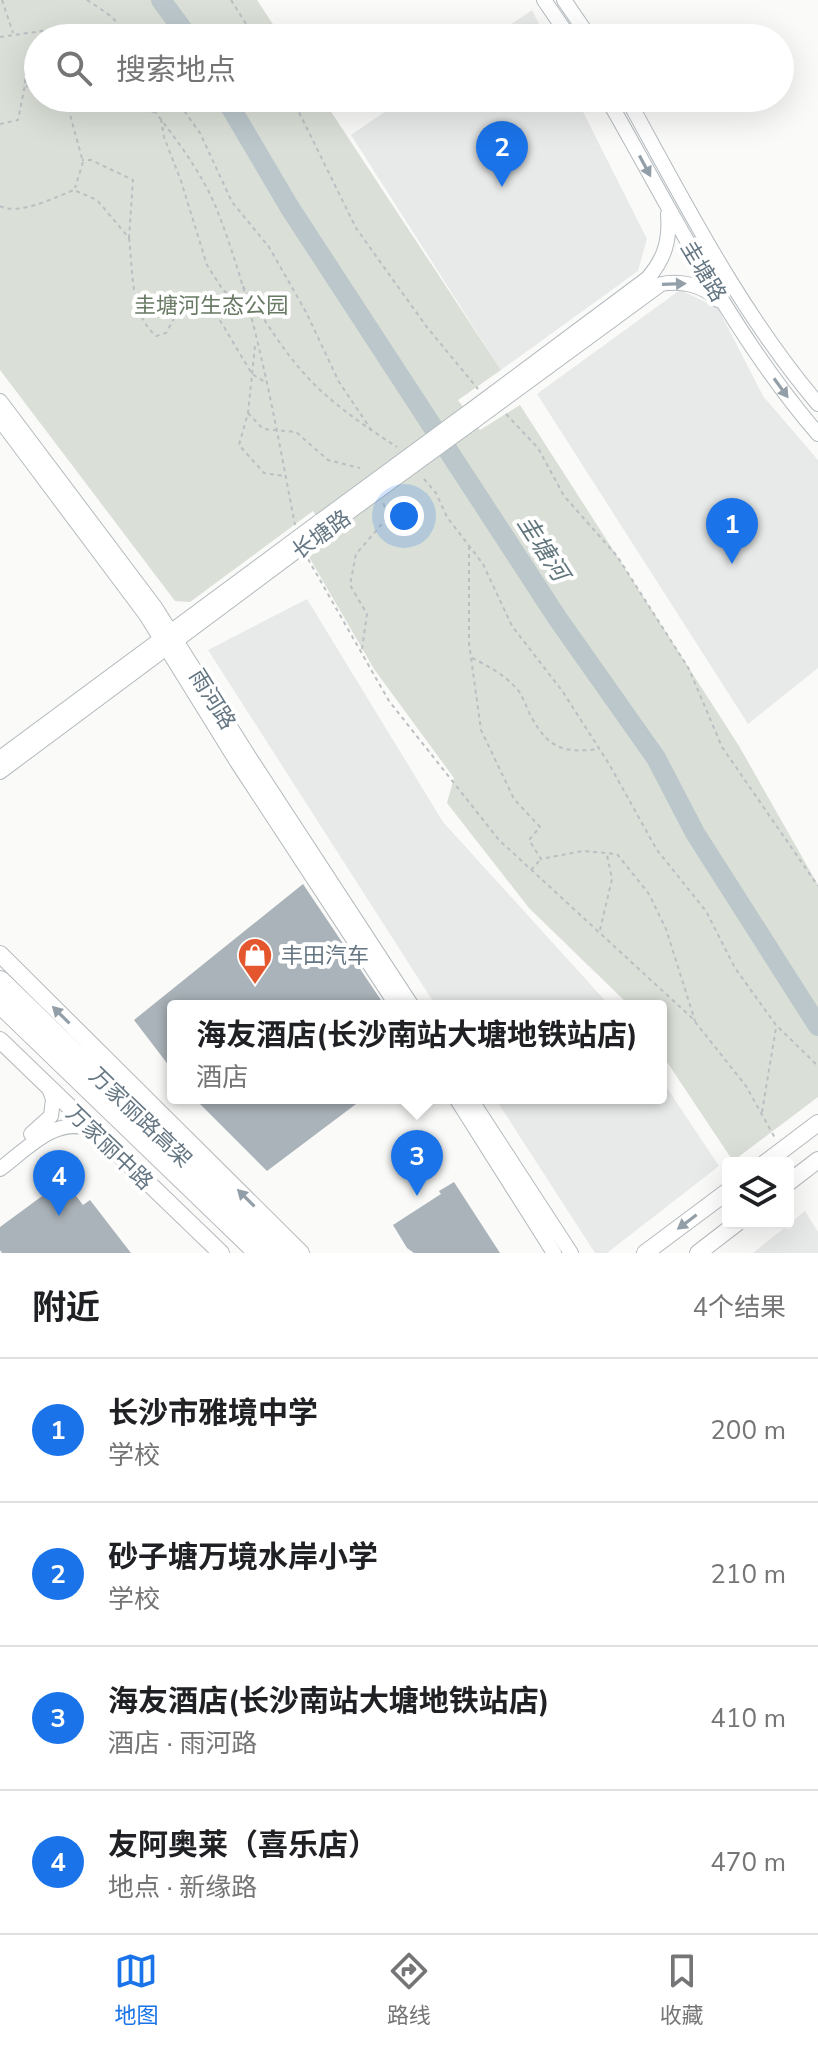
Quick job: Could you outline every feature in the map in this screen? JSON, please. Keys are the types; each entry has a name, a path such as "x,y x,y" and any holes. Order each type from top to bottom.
{"highway":[{"name":"万家丽路高架","path":"0,981 281,1253"},
{"name":"万家丽路高架","path":"0,1003 259,1253"}],"main road":[{"path":"544,0 560,24"},
{"path":"564,0 580,24"},
{"name":"圭塘路","path":"615,112 726,308 767,370 818,434"},
{"name":"圭塘路","path":"635,112 739,297 818,404"},
{"name":"长塘路","path":"0,758 169,639 470,418 648,278 658,266 666,248 668,209"},
{"name":"长塘路","path":"494,400 661,284 675,281 695,286 714,295 726,308"},
{"name":"雨河路","path":"0,401 169,639 408,1000"},
{"name":"雨河路","path":"0,420 50,489 169,639 237,762 393,1000"},
{"name":"长塘路","path":"0,772 169,639"},
{"path":"0,954 301,1253"},
{"name":"万家丽中路","path":"0,1040 221,1253"},
{"path":"0,1157 51,1116 53,1099 49,1088"},
{"path":"460,1104 554,1253"},
{"path":"474,1104 571,1253"},
{"path":"773,1157 818,1123"},
{"path":"0,1169 61,1127 79,1124 91,1129"},
{"path":"794,1178 818,1160"},
{"path":"645,1253 722,1195"},
{"path":"698,1253 729,1229"}],"path":[{"path":"2,0 14,34"},
{"path":"87,0 118,24"},
{"path":"231,0 246,24"},
{"path":"0,37 24,33"},
{"path":"0,124 18,120 24,90"},
{"path":"69,112 82,160 74,190"},
{"path":"185,112 200,133 232,202 269,247 306,312 339,382 372,431"},
{"path":"299,112 356,228 426,326 476,387 494,400 538,448 564,496 617,556 689,669 722,747 818,886"},
{"path":"156,113 174,135 217,208 255,341 300,543 389,701 499,840 695,1022 746,1086 782,1150"},
{"path":"161,118 164,137 207,265 223,290 247,310"},
{"path":"82,160 91,160 133,180 129,238 144,326 156,336 166,333 190,296 209,302 252,374 265,382"},
{"path":"0,206 6,209 32,205 74,190 97,200 129,238"},
{"path":"240,281 272,333 316,386 401,450"},
{"path":"255,341 248,413 239,445 264,473 285,476"},
{"path":"248,413 263,429 296,432 328,460 360,468"},
{"path":"424,479 483,564 512,626 563,692 600,749 657,850 706,911 735,968 776,1025 818,1066"},
{"path":"361,652 367,614 350,585 356,554 388,517 382,497"},
{"path":"469,545 471,658 481,730 514,799 540,827 529,840 541,859"},
{"path":"471,658 491,667 519,691 534,722 549,743 571,752 600,749"},
{"path":"531,870 541,859 583,851 617,854 649,894 666,929 695,1022"},
{"path":"599,932 612,879 606,853"},
{"path":"762,1114 776,1025"}],"shaded area":[{"path":"532,10 539,24 512,24"},
{"path":"385,112 583,112 647,239 638,271 501,370 351,135"},
{"path":"680,290 718,308 763,396 818,460 818,668 748,724 537,394"},
{"path":"307,599 443,822 605,1000 432,1000 208,650"},
{"path":"667,1088 719,1166 607,1253 595,1253 499,1104 667,1104"},
{"path":"805,1211 818,1232 818,1253 753,1253 783,1229 794,1229 794,1220"}],"green space":[{"name":"圭塘河生态公园","path":"0,0 257,0 273,24 24,24 24,112 331,112 501,370 458,400 480,430 520,405 739,746 818,885 818,1097 738,1157 730,1157 667,1062 667,1000 624,1000 529,908 447,803 454,778 374,669 309,557 333,538 313,511 190,602 175,601 0,370"}],"building":[{"name":"丰田汽车","path":"303,884 381,1000 167,1000 167,1063 134,1020"},
{"path":"200,1104 356,1104 267,1171"},
{"path":"64,1180 83,1205 90,1200 131,1253 2,1253 0,1227"},
{"path":"454,1182 500,1253 414,1253 407,1248 393,1225"}],"waterway":[{"name":"圭塘河","path":"161,0 179,24"},
{"name":"圭塘河","path":"233,112 290,208 558,619 656,758 695,833 818,1026"}],"place":[{"name":"砂子塘万境水岸小学","path":"502,187"},
{"name":"长沙市雅境中学","path":"732,564"},
{"name":"丰田汽车","path":"255,986"},
{"name":"海友酒店(长沙南站大塘地铁站店)","path":"417,1196"},
{"name":"友阿奥莱（喜乐店）","path":"59,1216"}]}
